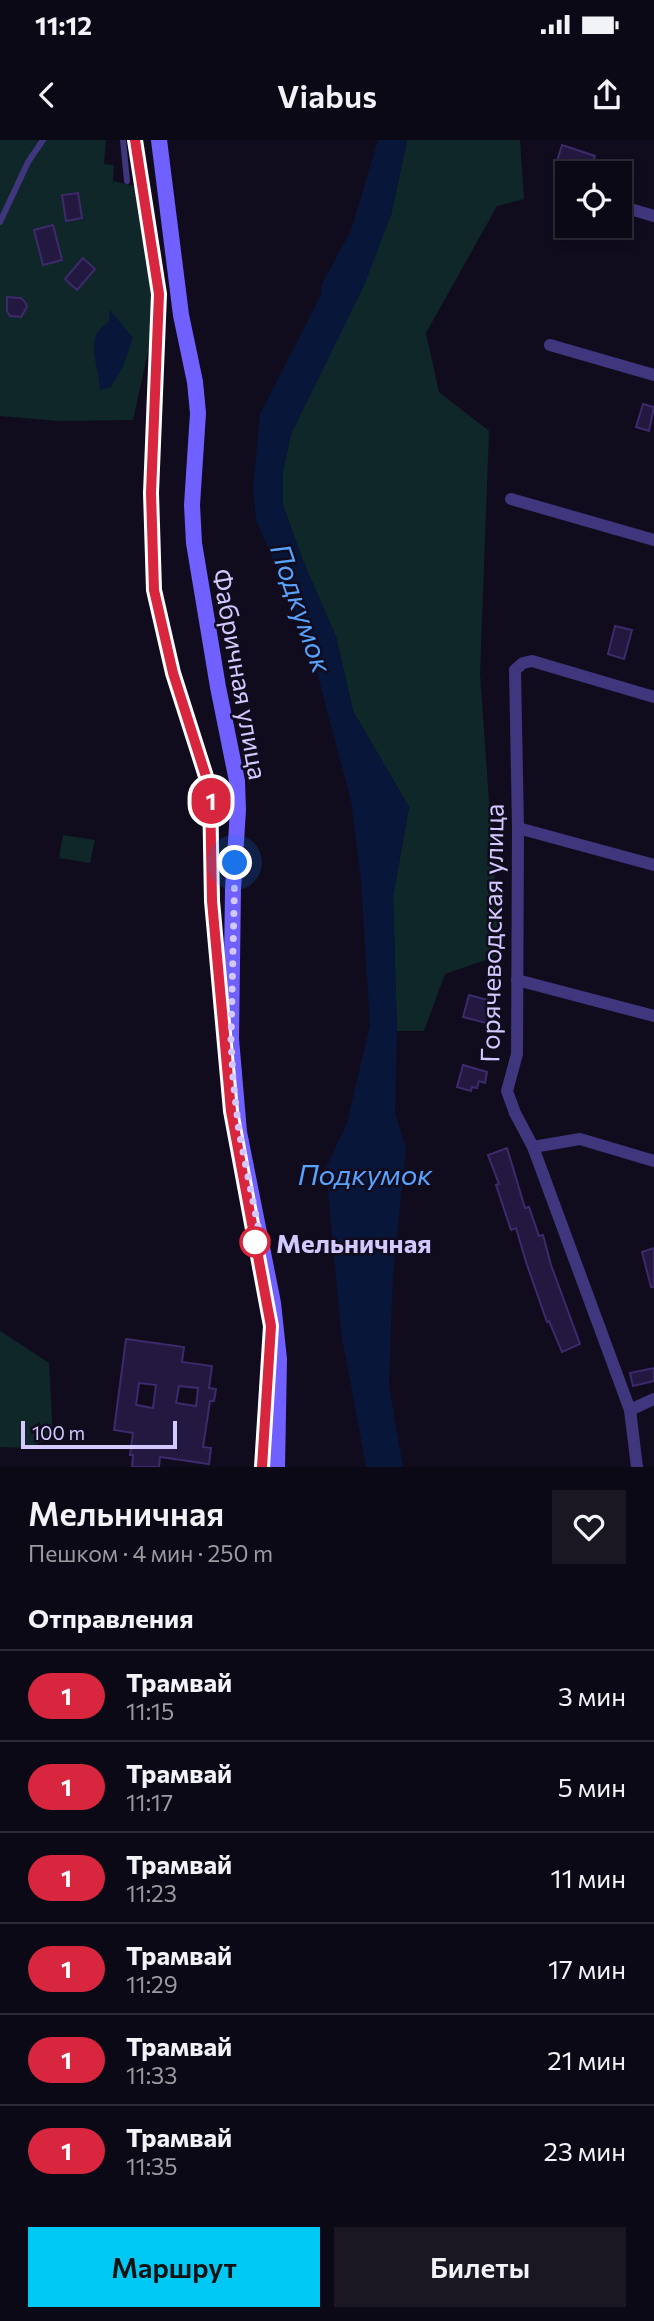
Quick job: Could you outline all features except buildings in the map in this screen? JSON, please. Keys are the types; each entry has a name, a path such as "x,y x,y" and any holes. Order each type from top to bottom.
{"main road":[{"name":"Фабричная улица","path":"159,140 181,315 195,383 198,414 191,505 194,542 237,782 232,1053 239,1132 273,1303 279,1359 277,1467"}],"street":[{"path":"632,210 654,216"},
{"path":"550,345 654,375"},
{"path":"511,499 654,540"},
{"name":"Горячеводская улица","path":"637,1467 630,1410 533,1147 514,1114 507,1091 517,1054 515,670 523,663 532,661 654,697"},
{"path":"517,828 654,865"},
{"path":"517,980 654,1016"},
{"path":"533,1147 580,1139 654,1161"},
{"path":"630,1410 654,1399"}],"lane":[{"path":"0,222 28,162 43,140"},
{"path":"123,140 127,181"}],"green space":[{"path":"0,140 106,140 104,164 114,165 113,181 139,187 154,324 133,420 59,421 0,416"},
{"path":"407,140 520,140 524,199 497,206 426,333 439,392 489,431 480,674 500,955 445,974 424,1031 397,1031 393,896 409,807 353,711 336,637 303,561 283,505 283,470 291,434 391,215"},
{"path":"63,835 95,840 90,863 59,858"},
{"path":"0,1331 49,1363 53,1437 27,1448 0,1447"}],"water":[{"name":"Подкумок","path":"378,140 407,140 391,215 364,286 291,434 283,470 283,505 303,561 336,637 353,711 409,807 393,897 397,1031 395,1113 406,1148 393,1274 389,1386 403,1467 366,1467 341,1331 326,1168 347,1123 370,1025 361,880 351,801 310,646 256,520 253,488 260,414 351,230"},
{"path":"110,310 133,338 122,369 111,387 100,390 94,343 101,328 109,322"}],"tram line":[{"path":"135,140 159,294 151,493 154,590 173,673 210,789 211,880 231,1111 271,1326 262,1467"},
{"name":"1","path":"135,140 159,294 151,493 154,590 173,673 210,789 212,901 231,1111 271,1326 262,1467"}],"place":[{"name":"Мельничная","path":"255,1242"}],"route":[{"path":"235,863 231,1039 233,1079 239,1132 261,1241 255,1242"}]}
